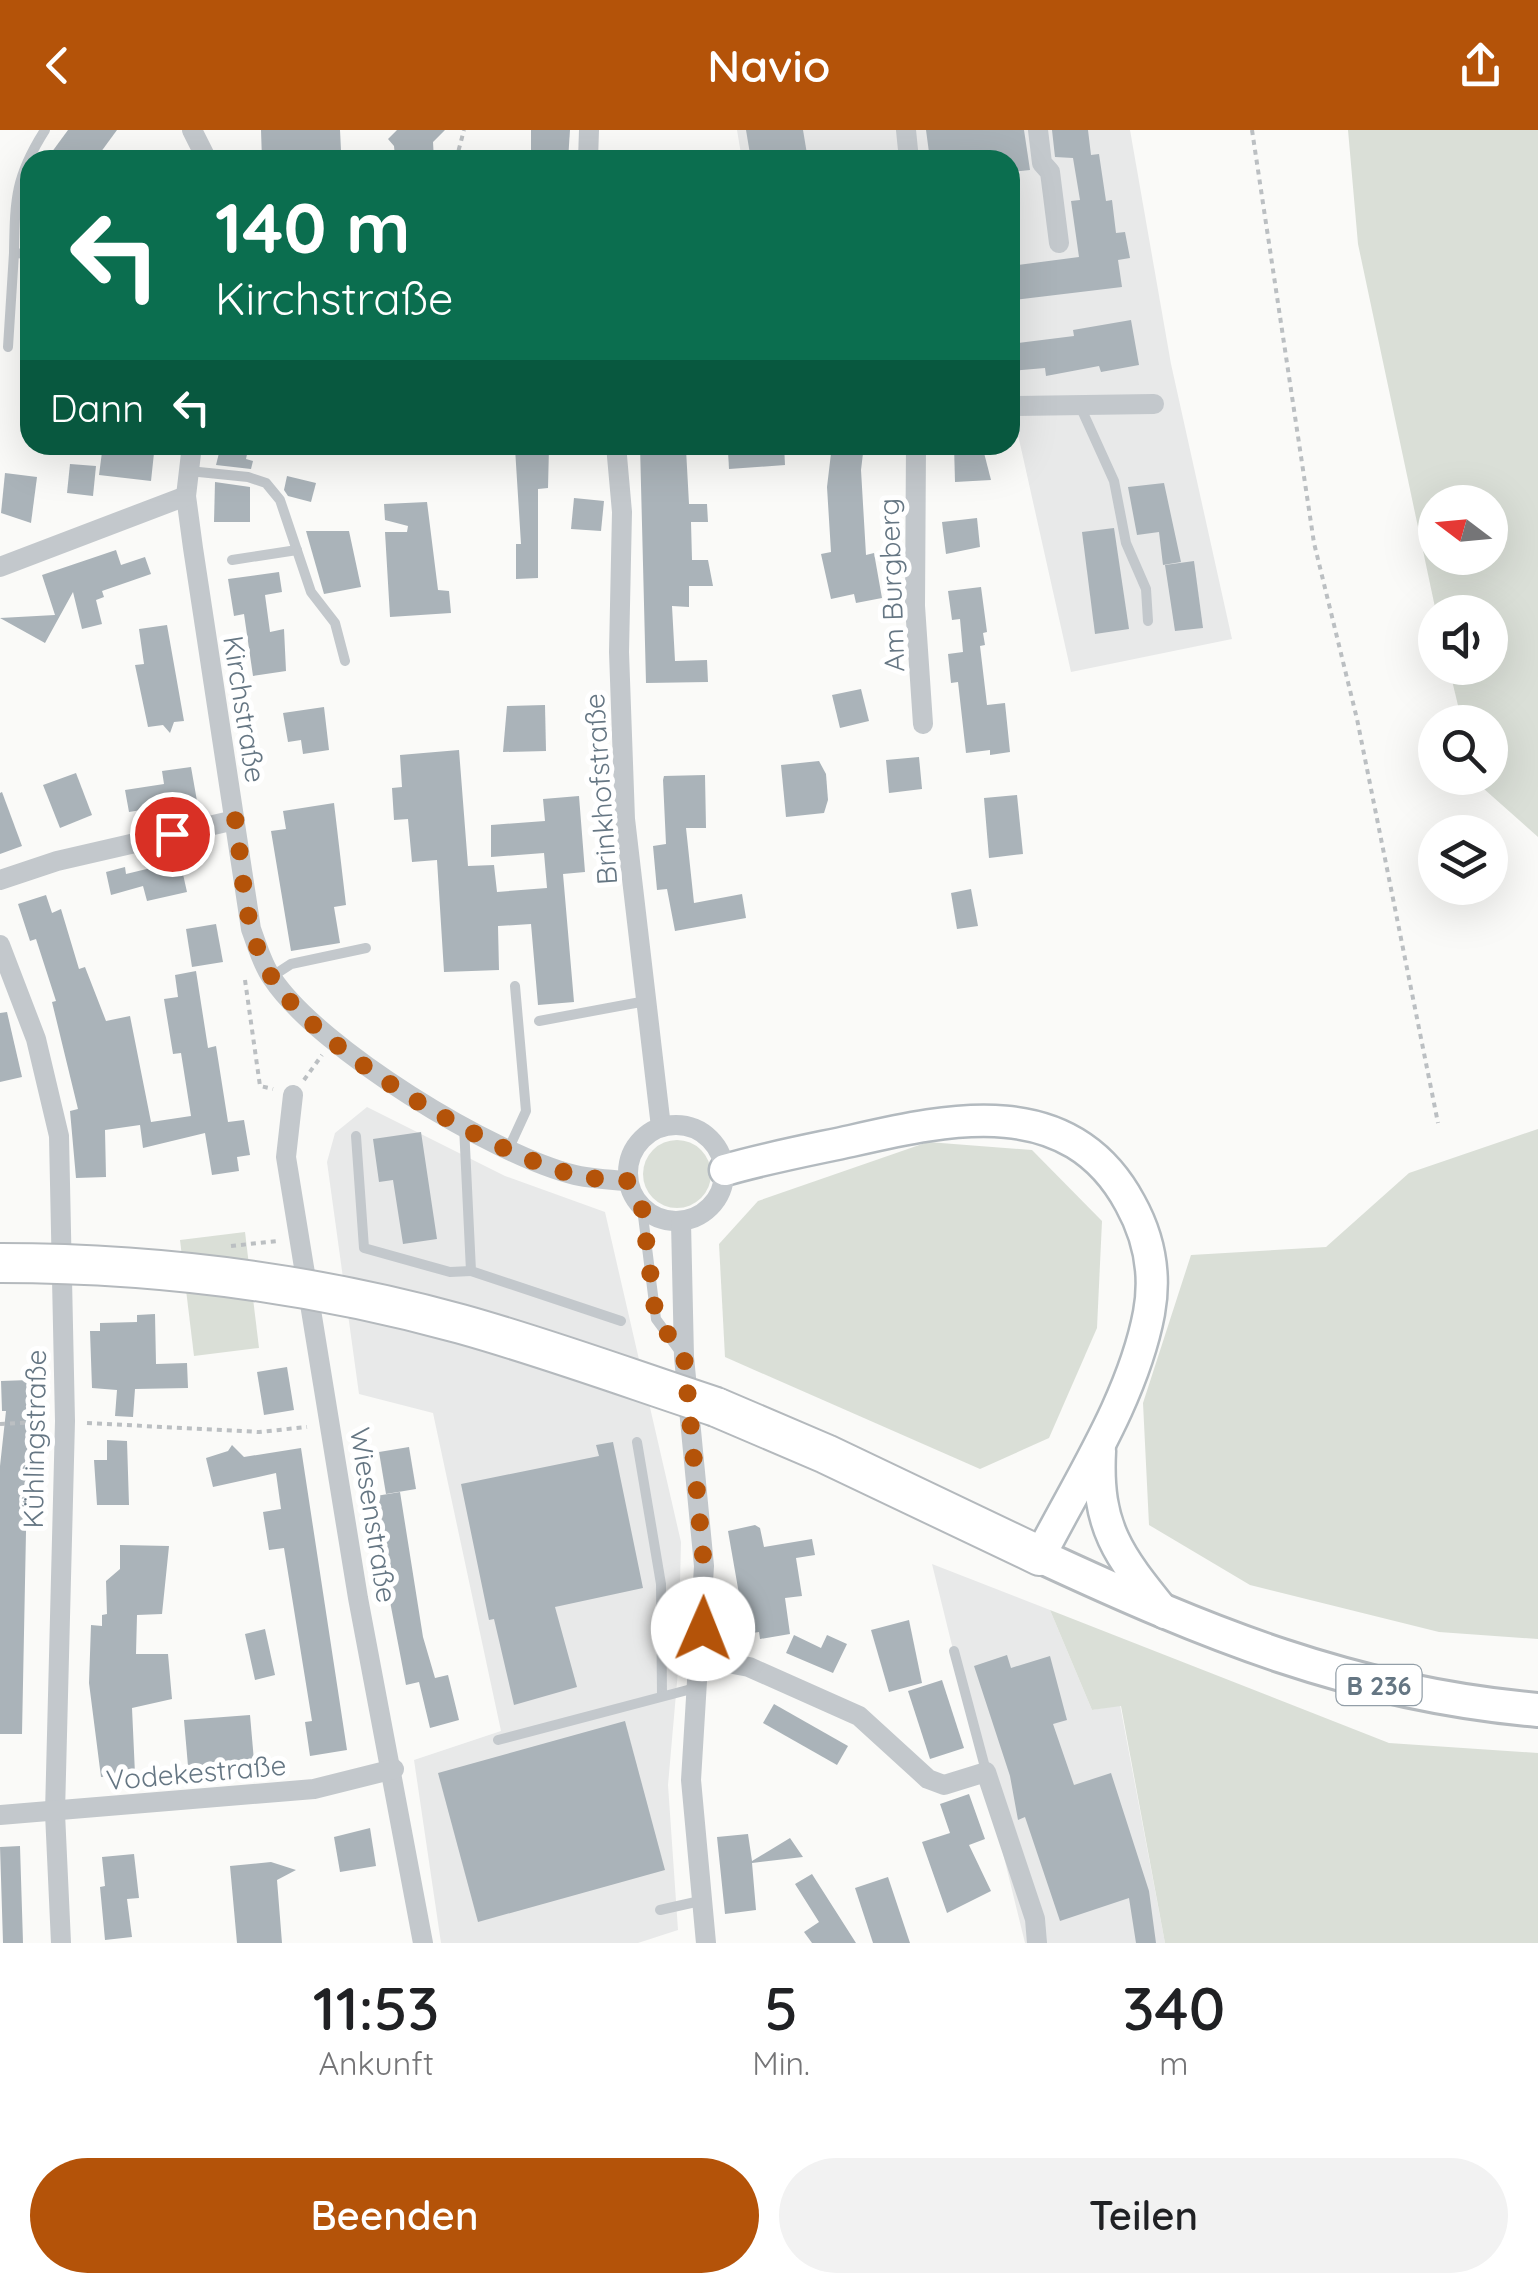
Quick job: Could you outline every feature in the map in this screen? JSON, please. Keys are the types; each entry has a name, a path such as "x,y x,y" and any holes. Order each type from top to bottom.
{"highway":[{"name":"B 236","path":"0,1262 147,1269 244,1280 460,1324 716,1408 1040,1556"}],"main road":[{"name":"B 236","path":"1040,1556 1263,1653 1424,1694 1538,1710"}],"street":[{"path":"1038,130 1042,163 1050,172 1059,242"},
{"path":"1020,406 1154,404"},
{"name":"Kirchstraße","path":"190,455 186,496 251,929 271,977 332,1040 400,1089 510,1148 574,1174 628,1181"},
{"name":"Brinkhofstraße","path":"617,455 622,512 619,724 625,819 661,1127"},
{"name":"Am Burgberg","path":"916,455 914,606 924,724"},
{"path":"0,567 186,496"},
{"path":"0,880 57,861 236,820"},
{"name":"Kühlingstraße","path":"0,945 36,1039 59,1136 65,1421 55,1813 60,1943"},
{"name":"Wiesenstraße","path":"293,1095 286,1157 358,1598 394,1769 423,1943"},
{"path":"725,1170 960,1119 1025,1124 1084,1150 1112,1176 1138,1216 1152,1278 1142,1344 1100,1440 1040,1556"},
{"path":"680,1125 700,1130 714,1143 725,1170 722,1191 710,1209 682,1222 660,1219 642,1208 628,1181 635,1148 661,1127 680,1125"},
{"path":"682,1222 684,1356 704,1566 701,1658 690,1780 706,1943"},
{"path":"1100,1440 1098,1489 1105,1528 1131,1571 1165,1612"},
{"path":"701,1658 750,1667 859,1716 928,1779 944,1785 986,1772 1035,1919 1037,1943"},
{"name":"Vodekestraße","path":"0,1815 314,1789 394,1769"}],"lane":[{"path":"8,346 15,190 20,174"},
{"path":"14,254 20,254"},
{"path":"1080,406 1114,480 1126,543 1146,588 1148,621"},
{"path":"188,471 266,483 280,500 311,592 334,623 345,660"},
{"path":"232,560 297,550"},
{"path":"271,977 292,964 366,948"},
{"path":"510,1148 526,1111 515,986"},
{"path":"539,1021 648,1001"},
{"path":"464,1125 471,1270"},
{"path":"356,1136 364,1248 450,1272 471,1270 621,1321"},
{"path":"642,1208 656,1318 684,1356"},
{"path":"636,1442 661,1584 662,1696"},
{"path":"954,1651 986,1772"},
{"path":"498,1740 698,1686"},
{"path":"660,1910 700,1901"}],"path":[{"path":"1252,130 1314,543 1357,719 1438,1123"},
{"path":"245,980 260,1086 293,1095 332,1040"},
{"path":"0,1424 65,1421 258,1432 332,1425"}],"shaded area":[{"path":"737,130 1130,130 1171,364 1232,639 1071,672 1020,444 1020,150 740,150"},
{"path":"1348,130 1538,130 1538,837 1491,795 1508,795 1508,705 1458,705 1453,685 1508,685 1508,595 1432,595 1428,575 1508,575 1508,485 1418,485 1418,527 1358,244"},
{"path":"367,1107 505,1176 605,1212 681,1542 678,1671 668,1785 678,1930 638,1943 441,1943 414,1760 501,1731 433,1413 359,1394 327,1162 335,1133"},
{"path":"1538,1129 1538,1639 1439,1632 1250,1585 1149,1525 1143,1403 1191,1255 1326,1247 1409,1173"},
{"path":"677,1140 701,1150 711,1174 701,1198 677,1208 653,1198 643,1174 653,1150"},
{"path":"928,1142 1032,1150 1102,1221 1097,1328 1049,1438 980,1469 725,1357 719,1244 758,1201"},
{"path":"245,1232 259,1348 194,1356 180,1240"},
{"path":"932,1564 1050,1610 1092,1710 1120,1705 1165,1943 1025,1943"},
{"path":"1050,1610 1389,1743 1538,1753 1538,1943 1165,1943 1121,1706 1092,1710"}],"building":[{"path":"68,130 117,130 102,150 53,150"},
{"path":"261,130 340,130 341,150 262,150"},
{"path":"397,130 445,130 433,142 433,150 394,150 388,139"},
{"path":"531,130 570,130 569,150 531,150"},
{"path":"746,130 803,130 806,150 749,150"},
{"path":"926,130 1024,130 1030,170 1020,171 1020,150 929,150"},
{"path":"1052,130 1088,130 1091,155 1099,154 1106,201 1112,200 1116,233 1125,232 1130,258 1118,260 1122,287 1020,299 1020,265 1079,257 1071,201 1080,200 1073,158 1055,157"},
{"path":"1131,320 1139,365 1101,372 1099,366 1046,376 1045,368 1020,370 1020,343 1074,336 1073,330"},
{"path":"102,455 154,455 151,481 99,475"},
{"path":"218,455 247,455 246,459 253,461 251,469 216,465"},
{"path":"515,455 549,455 548,488 538,489 538,578 516,579 516,544 521,544"},
{"path":"640,455 686,455 689,504 707,504 708,522 691,522 692,560 708,560 713,586 689,586 689,607 672,606 675,661 707,660 708,682 646,683"},
{"path":"728,455 784,455 785,465 729,469"},
{"path":"831,455 863,455 866,555 874,553 882,598 856,603 854,594 831,599 821,554 831,552 827,487"},
{"path":"954,455 985,455 991,480 955,482"},
{"path":"70,464 96,466 93,496 67,493"},
{"path":"5,473 37,477 31,523 1,513"},
{"path":"287,476 316,483 311,502 288,496 284,490"},
{"path":"215,482 250,487 250,522 214,522"},
{"path":"1164,483 1181,562 1163,565 1159,532 1137,535 1128,487"},
{"path":"574,498 604,501 601,531 571,529"},
{"path":"427,502 438,590 449,591 451,613 390,617 385,532 407,532 408,526 385,520 384,504"},
{"path":"977,518 980,547 946,554 942,522"},
{"path":"1114,528 1129,629 1095,634 1082,532"},
{"path":"306,531 349,531 361,587 324,594"},
{"path":"116,550 121,565 145,557 151,574 102,591 104,597 96,600 102,624 82,629 73,592 45,643 0,618 55,615 42,575"},
{"path":"1194,561 1203,628 1175,631 1165,565"},
{"path":"279,572 282,592 265,595 270,632 284,629 286,671 253,676 244,614 234,616 228,579"},
{"path":"981,587 987,632 983,633 985,645 980,646 987,705 1005,703 1010,752 990,755 990,750 966,753 958,682 951,683 948,654 963,652 960,619 952,620 948,591"},
{"path":"167,625 184,721 174,722 170,733 163,725 148,727 135,665 144,664 139,629"},
{"path":"861,689 869,721 840,728 832,695"},
{"path":"545,705 546,751 503,752 507,706"},
{"path":"324,707 329,750 303,754 301,740 288,742 283,713"},
{"path":"459,750 468,866 494,865 497,892 547,888 544,853 491,857 491,825 545,821 543,799 579,796 585,872 563,874 574,1002 538,1005 531,924 498,926 499,970 444,972 437,860 412,862 408,819 394,820 392,788 402,787 400,755"},
{"path":"919,757 922,789 889,793 886,760"},
{"path":"819,761 826,774 828,800 824,813 786,817 781,765"},
{"path":"191,767 197,801 129,812 125,790 164,784 162,771"},
{"path":"76,773 92,815 60,828 43,785"},
{"path":"705,775 706,828 686,828 694,903 742,894 746,918 675,931 667,889 657,890 653,846 666,844 663,780 664,776"},
{"path":"0,793 22,846 0,854"},
{"path":"1017,795 1023,854 989,858 984,798"},
{"path":"334,803 346,905 334,907 340,943 291,951 271,831 286,829 283,811"},
{"path":"180,861 187,892 147,901 143,886 111,895 106,872 125,867 126,874"},
{"path":"971,889 978,926 957,929 951,893"},
{"path":"46,895 52,913 61,909 79,969 85,967 106,1021 130,1016 151,1122 191,1116 181,1053 173,1054 164,999 178,997 175,975 196,971 208,1048 216,1046 228,1122 244,1120 250,1155 237,1157 239,1171 212,1175 205,1133 143,1148 140,1125 105,1130 106,1177 76,1178 70,1111 78,1109 52,1002 56,1001 36,939 30,941 18,904"},
{"path":"216,924 223,962 192,967 186,929"},
{"path":"7,1012 22,1077 0,1082 0,1013"},
{"path":"421,1132 437,1239 403,1244 393,1180 379,1182 373,1139"},
{"path":"155,1314 156,1364 187,1363 188,1388 135,1389 133,1417 115,1416 117,1390 92,1388 90,1331 100,1331 100,1323 137,1322 137,1315"},
{"path":"287,1367 294,1410 264,1415 257,1372"},
{"path":"29,1380 22,1734 0,1734 0,1466 6,1411 2,1411 1,1381"},
{"path":"107,1440 127,1441 129,1505 97,1505 94,1460 107,1460"},
{"path":"613,1442 643,1588 555,1607 577,1687 514,1705 494,1619 489,1620 461,1484 599,1456 596,1445"},
{"path":"232,1445 244,1457 301,1448 347,1750 310,1756 305,1722 312,1721 284,1548 269,1550 263,1512 281,1509 276,1473 213,1487 206,1458 228,1451"},
{"path":"409,1447 416,1489 386,1494 379,1452"},
{"path":"400,1492 423,1637 435,1678 448,1675 459,1720 430,1728 419,1682 406,1685 370,1497"},
{"path":"755,1525 760,1528 764,1547 812,1539 815,1555 796,1558 802,1596 785,1598 790,1634 760,1639 759,1632 746,1634 728,1531"},
{"path":"120,1545 169,1546 162,1614 137,1615 136,1654 168,1654 172,1699 132,1708 135,1774 101,1777 89,1683 91,1625 102,1626 102,1615 107,1614 106,1581 120,1569"},
{"path":"909,1620 922,1683 889,1692 871,1630"},
{"path":"265,1629 275,1675 255,1680 245,1634"},
{"path":"794,1635 821,1648 827,1635 847,1644 833,1673 786,1653"},
{"path":"1007,1655 1011,1668 1050,1656 1067,1720 1053,1724 1074,1785 1111,1773 1149,1891 1156,1943 1136,1943 1129,1898 1060,1921 1025,1817 1018,1820 1010,1776 974,1666"},
{"path":"942,1680 964,1748 930,1759 908,1691"},
{"path":"774,1704 848,1746 837,1765 763,1723"},
{"path":"250,1715 254,1761 188,1766 184,1720"},
{"path":"625,1721 665,1870 478,1922 438,1773"},
{"path":"969,1794 985,1839 969,1845 991,1891 947,1913 922,1842 950,1833 940,1804"},
{"path":"370,1828 376,1866 340,1872 334,1837"},
{"path":"748,1834 752,1861 790,1838 803,1857 752,1863 756,1910 725,1914 717,1837"},
{"path":"20,1846 23,1943 3,1943 0,1847"},
{"path":"134,1854 139,1898 127,1899 132,1937 105,1940 100,1887 105,1886 102,1857"},
{"path":"271,1862 296,1870 277,1880 282,1943 237,1943 230,1866"},
{"path":"812,1874 856,1943 812,1943 804,1932 819,1922 795,1884"},
{"path":"888,1877 910,1943 873,1943 855,1888"}],"route":[{"path":"172,834 236,820 251,929 271,977 332,1040 371,1071 464,1125 537,1161 574,1174 628,1181 642,1208 656,1318 684,1356 704,1566 703,1629"}]}
